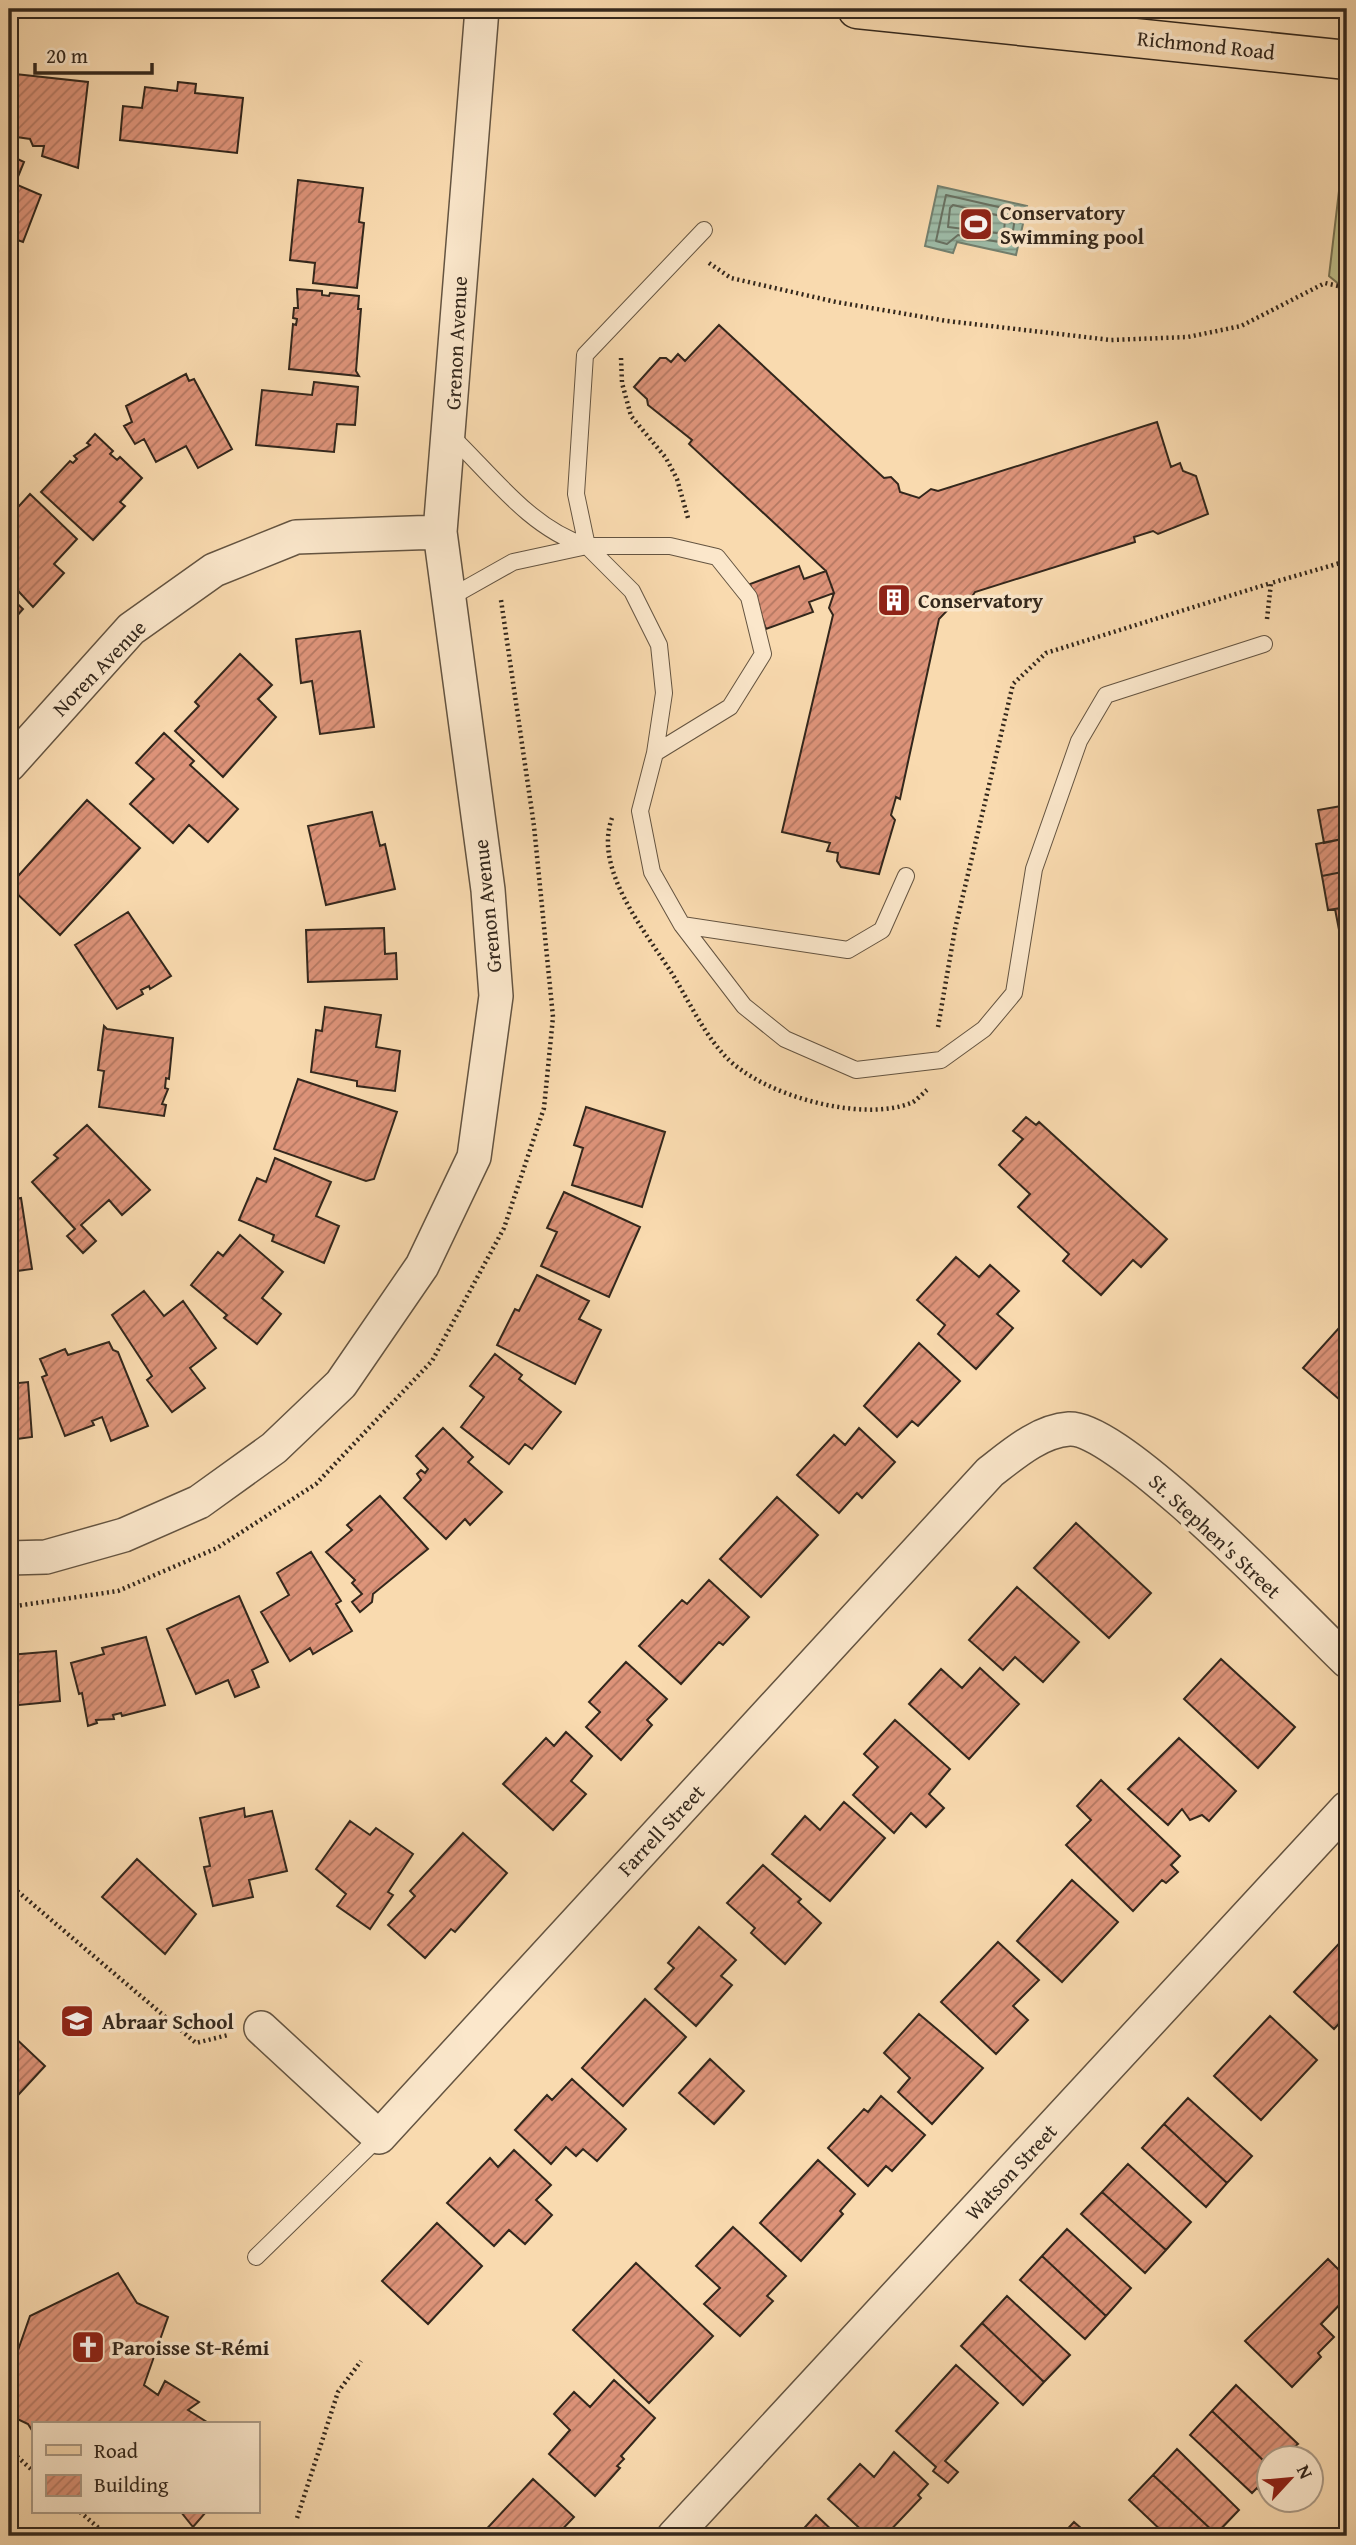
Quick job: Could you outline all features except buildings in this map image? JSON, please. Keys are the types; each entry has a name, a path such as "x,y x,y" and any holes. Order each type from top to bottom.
{"main road":[{"name":"Richmond Road","path":"857,9 1347,60"}],"street":[{"name":"Grenon Avenue","path":"9,1558 46,1557 124,1535 199,1502 274,1448 341,1384 422,1266 474,1157 496,996 488,890 440,532 450,435 455,323 482,9"},
{"name":"Noren Avenue","path":"9,765 131,629 214,570 296,537 440,532"},
{"name":"St. Stephen's Street","path":"1070,1429 1096,1437 1156,1478 1347,1661"},
{"name":"Farrell Street","path":"379,2137 990,1472 1027,1444 1070,1429"},
{"name":"Watson Street","path":"674,2536 1347,1808"},
{"path":"261,2028 379,2137"}],"lane":[{"path":"587,546 576,494 585,355 704,230"},
{"path":"450,435 517,503 564,539 587,546 632,591 659,645 664,693 655,753 640,811 652,872 682,925 744,1006 785,1040 856,1070 941,1060 984,1030 1014,993 1034,869 1079,741 1106,695 1264,644"},
{"path":"449,598 513,562 587,546 670,545 717,557 749,597 763,654 730,707 655,753"},
{"path":"682,925 848,950 882,930 906,876"},
{"path":"256,2257 379,2137"}],"path":[{"path":"688,249 730,278 836,302 947,321 1111,340 1188,337 1241,326 1325,283 1347,288"},
{"path":"625,313 636,328 629,333 621,359 622,383 631,416 666,458 677,479 688,517"},
{"path":"1264,644 1271,583 1347,562"},
{"path":"9,1607 118,1591 217,1548 316,1484 432,1360 504,1228 544,1108 553,1017 534,826 499,592"},
{"path":"9,1884 196,2043 261,2028"},
{"path":"297,2518 338,2392 361,2361"},
{"path":"9,2449 32,2470"},
{"path":"82,2514 108,2536"}],"green space":[{"path":"1347,183 1347,286 1340,285 1329,276 1339,191"}],"water":[{"name":"Conservatory Swimming pool","path":"938,186 1027,206 1016,255 957,242 953,253 925,246"}],"place":[{"name":"Conservatory Swimming pool","path":"976,224"},
{"name":"Conservatory","path":"894,600"},
{"name":"Abraar School","path":"77,2021"},
{"name":"Paroisse St-Rémi","path":"88,2347"}]}
